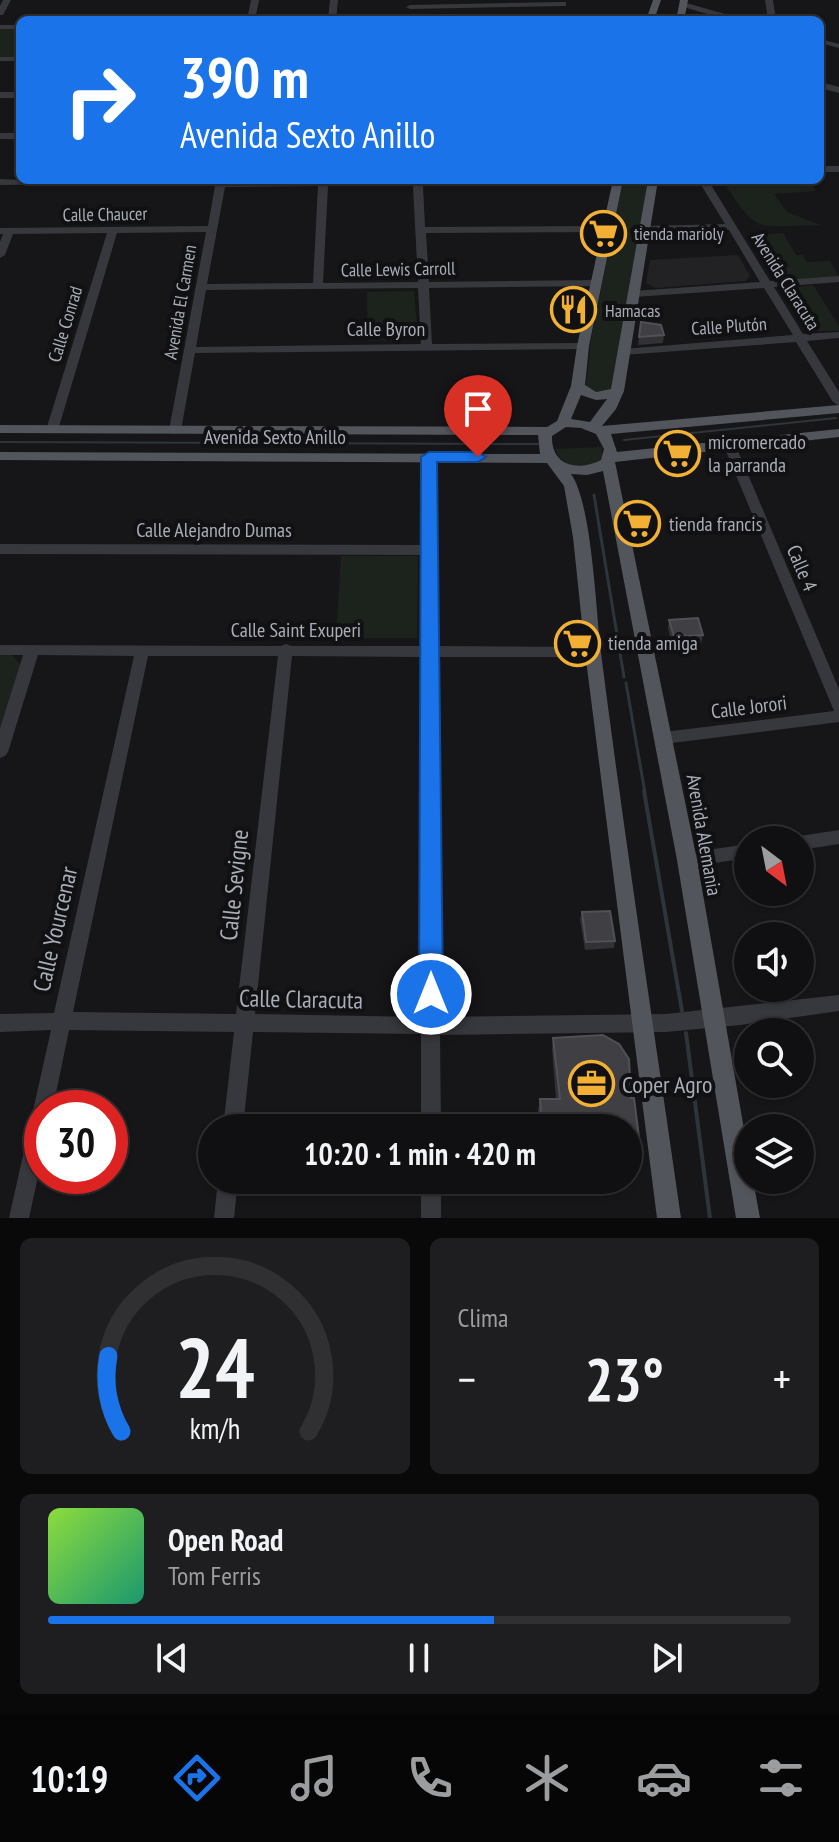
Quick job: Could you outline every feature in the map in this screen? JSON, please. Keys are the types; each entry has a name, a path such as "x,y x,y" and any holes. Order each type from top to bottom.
{"main road":[{"path":"563,423 578,386 583,346 617,184"},
{"path":"598,429 617,391 652,184"},
{"path":"578,386 583,392 598,396 617,391"},
{"path":"669,1218 593,652 581,537 571,485 553,462 544,442 547,431 563,423 598,429 838,409"},
{"name":"Avenida Sexto Anillo","path":"0,429 547,431"},
{"path":"598,429 611,446 609,460"},
{"path":"553,462 584,472 609,460 839,433"},
{"name":"Avenida Sexto Anillo","path":"0,456 429,457 553,462"},
{"name":"Avenida Alemania","path":"609,460 687,860 748,1218"}],"street":[{"path":"0,13 7,0"},
{"path":"410,4 564,5"},
{"path":"485,6 486,16"},
{"path":"682,9 702,10 722,16"},
{"name":"Avenida El Carmen","path":"175,430 220,184"},
{"path":"318,286 323,184"},
{"path":"418,184 427,347"},
{"name":"Avenida Claracuta","path":"705,184 800,338 838,409"},
{"path":"645,229 731,227"},
{"name":"Calle Conrad","path":"52,430 113,229"},
{"name":"Calle Chaucer","path":"4,231 211,229"},
{"path":"422,230 609,229"},
{"path":"0,255 4,231"},
{"path":"634,294 839,279"},
{"name":"Calle Lewis Carroll","path":"201,287 596,283"},
{"name":"Calle Plutón","path":"623,352 839,335"},
{"name":"Calle Byron","path":"189,350 583,346"},
{"name":"Calle 4","path":"729,444 839,707"},
{"path":"429,457 431,1114"},
{"name":"Calle Alejandro Dumas","path":"0,549 429,550"},
{"name":"Calle Sevigne","path":"234,1114 286,649"},
{"name":"Calle Saint Exuperi","path":"0,650 593,652"},
{"path":"0,752 32,650"},
{"name":"Calle Yourcenar","path":"19,1218 142,651"},
{"name":"Calle Jorori","path":"664,738 839,716"},
{"path":"814,841 839,837"},
{"path":"687,860 734,853"},
{"name":"Calle Claracuta","path":"0,1023 642,1024 713,1019 839,1003"},
{"path":"224,1218 227,1194"},
{"path":"431,1194 431,1218"}],"shaded area":[{"path":"16,28 16,58 0,58 0,29"},
{"path":"622,184 647,184 613,389 593,392 586,387 591,340"},
{"path":"725,184 812,184 816,191 774,194 787,212 820,225 770,226 760,224 744,211"},
{"path":"783,233 796,255 802,255 807,262 830,261 839,277 785,280 759,235"},
{"path":"738,255 750,276 746,281 655,288 646,283 650,260"},
{"path":"813,285 839,326 839,331 806,331 780,290"},
{"path":"414,291 418,339 368,341 367,292"},
{"path":"602,447 602,458 583,467 564,461 555,449"},
{"path":"341,556 418,556 417,638 336,638"},
{"path":"0,653 12,655 20,664 0,728"}],"building":[{"path":"641,322 661,325 664,335 639,337"},
{"path":"698,618 703,635 674,637 669,620"},
{"path":"610,911 615,941 586,942 582,912"},
{"path":"603,1035 619,1044 629,1059 631,1098 634,1098 636,1114 541,1114 540,1099 560,1099 553,1038"}],"waterway":[{"path":"624,440 836,418"},
{"path":"0,442 538,444"},
{"path":"594,495 624,677"},
{"path":"626,683 645,793"},
{"path":"644,791 682,1011"},
{"path":"686,1033 710,1218"}],"place":[{"name":"tienda marioly","path":"603,233"},
{"name":"Hamacas","path":"574,310"},
{"name":"micromercado la parranda","path":"677,453"},
{"name":"tienda francis","path":"638,524"},
{"name":"tienda amiga","path":"577,643"},
{"name":"Coper Agro","path":"591,1084"}],"route":[{"path":"431,994 429,457 478,457"}]}
